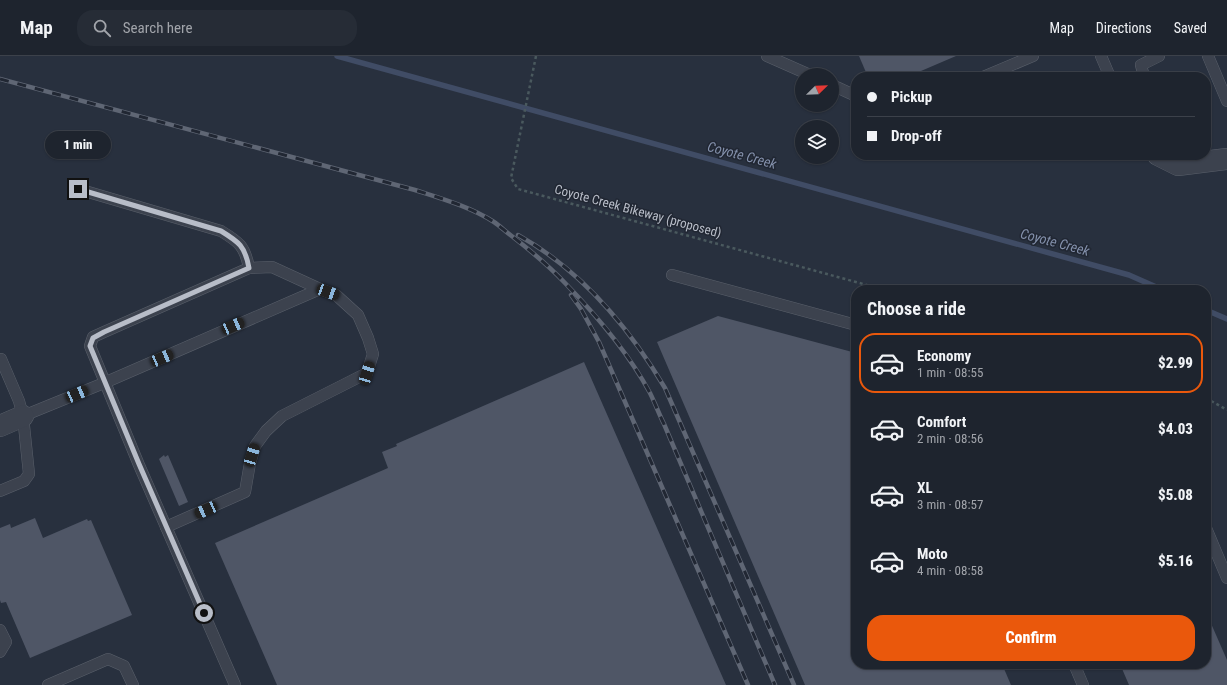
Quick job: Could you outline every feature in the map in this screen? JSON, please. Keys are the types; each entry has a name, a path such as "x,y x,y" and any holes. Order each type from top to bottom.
{"street":[{"path":"1168,160 1178,165 1227,159"},
{"path":"0,426 23,416"}],"lane":[{"path":"767,56 795,68"},
{"path":"995,72 1033,56"},
{"path":"1101,56 1108,72"},
{"path":"1143,72 1141,65 1159,56"},
{"path":"1208,56 1227,101"},
{"path":"839,88 851,94"},
{"path":"78,189 221,231 235,240 246,254 249,268"},
{"path":"166,527 245,492 250,463 255,446 266,431 282,416 367,373 373,354 368,338 358,315 336,295 272,267 249,268 93,338 90,346 104,383 166,527 235,685"},
{"path":"672,275 851,324"},
{"path":"23,416 104,383 320,289"},
{"path":"0,359 20,401 29,474 24,481 0,491"},
{"path":"1211,540 1227,578"},
{"path":"0,630 6,642 0,652"},
{"path":"48,685 108,659 124,666 133,685"},
{"path":"1076,669 1083,685"}],"path":[{"name":"Coyote Creek Bikeway (proposed)","path":"536,56 511,178 518,189 867,285"},
{"path":"1211,401 1227,410"}],"building":[{"path":"859,56 956,56 919,72 866,72"},
{"path":"718,316 851,352 851,669 1004,669 1011,685 805,685 657,342"},
{"path":"584,362 726,685 277,685 215,543 388,468 382,452 397,446 396,444"},
{"path":"164,455 165,457 168,455 188,502 179,506 159,459"},
{"path":"35,518 43,538 87,519 88,521 91,520 132,615 30,658 6,602 1,603 0,600 0,528 10,524 11,528"},
{"path":"1211,623 1227,660 1227,685 1129,685 1122,669 1211,669"}],"waterway":[{"name":"Coyote Creek","path":"337,56 1129,275 1152,285"},
{"name":"Coyote Creek","path":"1211,312 1227,319"}],"railway":[{"path":"0,79 415,190 465,207 499,225 559,277 601,322 632,363 650,393 664,424 775,685"},
{"path":"518,235 541,249 582,282 619,322 651,365 665,388 794,685"},
{"path":"571,295 581,309 599,342 748,685"}],"route":[{"path":"78,189 221,231 235,240 246,254 249,268 104,332 93,338 90,346 104,383 204,613"}]}
